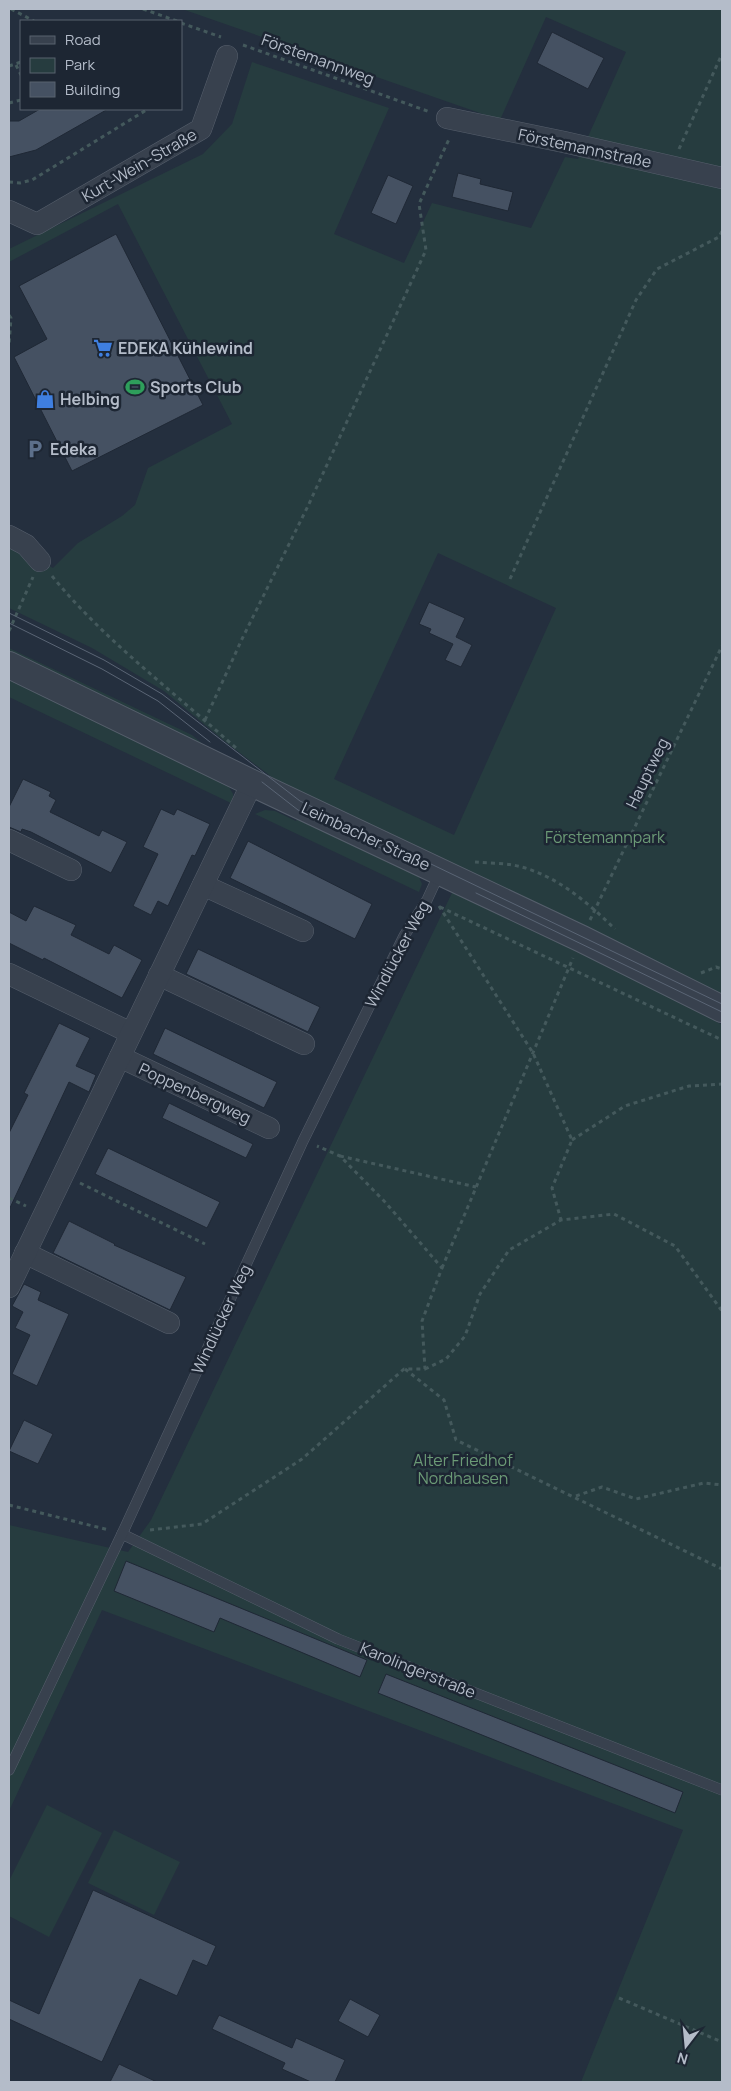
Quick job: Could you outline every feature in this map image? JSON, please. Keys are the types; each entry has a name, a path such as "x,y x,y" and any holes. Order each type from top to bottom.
{"street":[{"name":"Kurt-Wein-Straße","path":"9,211 37,224 201,129 231,46"},
{"name":"Förstemannstraße","path":"452,120 564,142 722,178"},
{"path":"9,536 26,545 40,561"},
{"name":"Leimbacher Straße","path":"9,664 252,783 582,939 722,1009"},
{"name":"Poppenbergweg","path":"9,1287 252,783"},
{"path":"9,840 71,870"},
{"path":"203,885 303,931"},
{"path":"9,974 131,1033"},
{"path":"159,975 304,1044"},
{"name":"Poppenbergweg","path":"120,1057 269,1128"},
{"path":"25,1253 169,1323"}],"lane":[{"name":"Windlücker Weg","path":"9,1770 122,1534 304,1141 404,936 427,900 440,871"},
{"name":"Karolingerstraße","path":"122,1534 338,1638 722,1790"}],"path":[{"path":"11,9 32,20"},
{"path":"143,9 174,20"},
{"name":"Förstemannweg","path":"182,23 231,46 452,120"},
{"path":"671,167 722,54"},
{"path":"9,66 20,63"},
{"path":"16,65 20,73"},
{"path":"9,182 20,183 32,180 145,110"},
{"path":"205,720 242,639 308,506 426,250 419,204 452,120"},
{"path":"510,579 636,300 657,269 719,237 722,231"},
{"path":"9,315 11,318 9,345"},
{"path":"9,631 40,561 66,594 122,649 236,748"},
{"name":"Hauptweg","path":"425,1369 422,1321 442,1268 595,909 722,646"},
{"path":"473,862 513,865 553,878 595,909 618,932"},
{"path":"427,900 722,1040"},
{"path":"440,906 533,1053 572,1140"},
{"path":"698,974 716,967 722,969"},
{"path":"561,1220 552,1188 572,1140 625,1106 688,1086 722,1084"},
{"path":"304,1141 340,1156 476,1187"},
{"path":"340,1156 385,1202 442,1268"},
{"path":"63,1175 205,1244"},
{"path":"9,1505 122,1534 202,1524 302,1459 404,1369 425,1369 446,1359 465,1336 480,1294 509,1250 561,1220 614,1214 675,1246 722,1311"},
{"path":"404,1369 444,1400 456,1440 575,1496 722,1569"},
{"path":"575,1496 602,1487 636,1499 704,1483 722,1484"},
{"path":"619,1998 722,2042"}],"green space":[{"path":"182,9 722,9 722,1001 714,1020 722,1025 722,2082 581,2082 683,1830 102,1610 9,1811 9,1525 128,1552 151,1520 462,872 286,788 223,740 164,691 92,648 9,608 9,545 53,568 78,543 122,516 135,505 148,468 232,424 118,204 9,262 9,249 203,154 232,124 252,62 389,108 334,234 404,263 432,203 531,228 565,157 578,159 626,52 546,17 500,120","holes":["438,553 556,608 454,835 334,779"]},
{"path":"9,648 192,735 223,761 9,658"},
{"path":"9,675 226,782 233,794 233,804 9,697"},
{"path":"265,810 275,811 296,821 299,815 417,873 422,884 419,892 255,814"},
{"path":"47,1805 102,1833 49,1937 9,1916 9,1881"},
{"path":"114,1830 180,1862 154,1915 88,1883"}],"building":[{"path":"552,32 604,58 588,89 537,63"},
{"path":"38,110 106,110 36,150 9,157 9,121 19,121"},
{"path":"458,173 481,179 480,184 513,192 508,211 452,197"},
{"path":"388,175 413,186 396,224 371,213"},
{"name":"EDEKA Kühlewind","path":"116,234 203,405 72,471 14,357 47,339 19,286"},
{"path":"429,602 465,618 456,637 472,645 461,667 445,660 453,644 429,633 431,629 419,624"},
{"path":"23,779 51,792 49,796 56,800 50,812 99,836 102,830 127,842 111,873 31,832 22,829 21,832 9,827 9,807"},
{"path":"161,809 174,815 177,809 210,824 195,856 192,855 168,906 158,901 151,915 133,906 158,854 143,847"},
{"path":"248,841 372,904 355,939 230,878"},
{"path":"34,906 76,925 71,935 109,954 114,945 142,960 122,998 44,958 43,960 9,943 9,912 26,921"},
{"path":"198,949 320,1007 308,1032 186,974"},
{"path":"59,1023 90,1038 76,1066 96,1075 89,1092 69,1082 9,1210 9,1133 28,1095 24,1093"},
{"path":"165,1028 277,1082 264,1108 153,1054"},
{"path":"169,1103 253,1144 246,1158 162,1118"},
{"path":"108,1148 220,1202 207,1228 95,1174"},
{"path":"69,1221 114,1245 186,1277 170,1310 53,1253"},
{"path":"24,1284 41,1292 38,1300 69,1314 37,1386 12,1374 30,1335 15,1328 23,1312 12,1306"},
{"path":"24,1420 53,1434 38,1464 9,1451"},
{"path":"126,1561 367,1660 360,1677 220,1618 214,1632 114,1591"},
{"path":"386,1674 683,1792 675,1813 378,1693"},
{"path":"93,1890 216,1946 207,1966 193,1960 177,1996 140,1979 102,2062 9,2019 9,2000 39,2014"},
{"path":"350,1999 380,2015 368,2037 338,2021"},
{"path":"219,2015 292,2048 296,2038 345,2060 335,2082 311,2082 282,2069 285,2063 212,2029"},
{"path":"119,2064 157,2082 110,2082"}],"tram line":[{"path":"9,613 104,660 162,694 300,801 722,1004"},
{"path":"9,623 102,669 158,701 210,742"},
{"path":"262,782 298,810 411,862"},
{"path":"476,893 722,1012"}],"place":[{"name":"EDEKA Kühlewind","path":"103,348"},
{"name":"Sports Club","path":"135,387"},
{"name":"Helbing","path":"45,399"},
{"name":"Edeka","path":"35,449"}],"park label":[{"name":"Förstemannpark","path":"605,837"},
{"name":"Alter Friedhof Nordhausen","path":"463,1469"}]}
